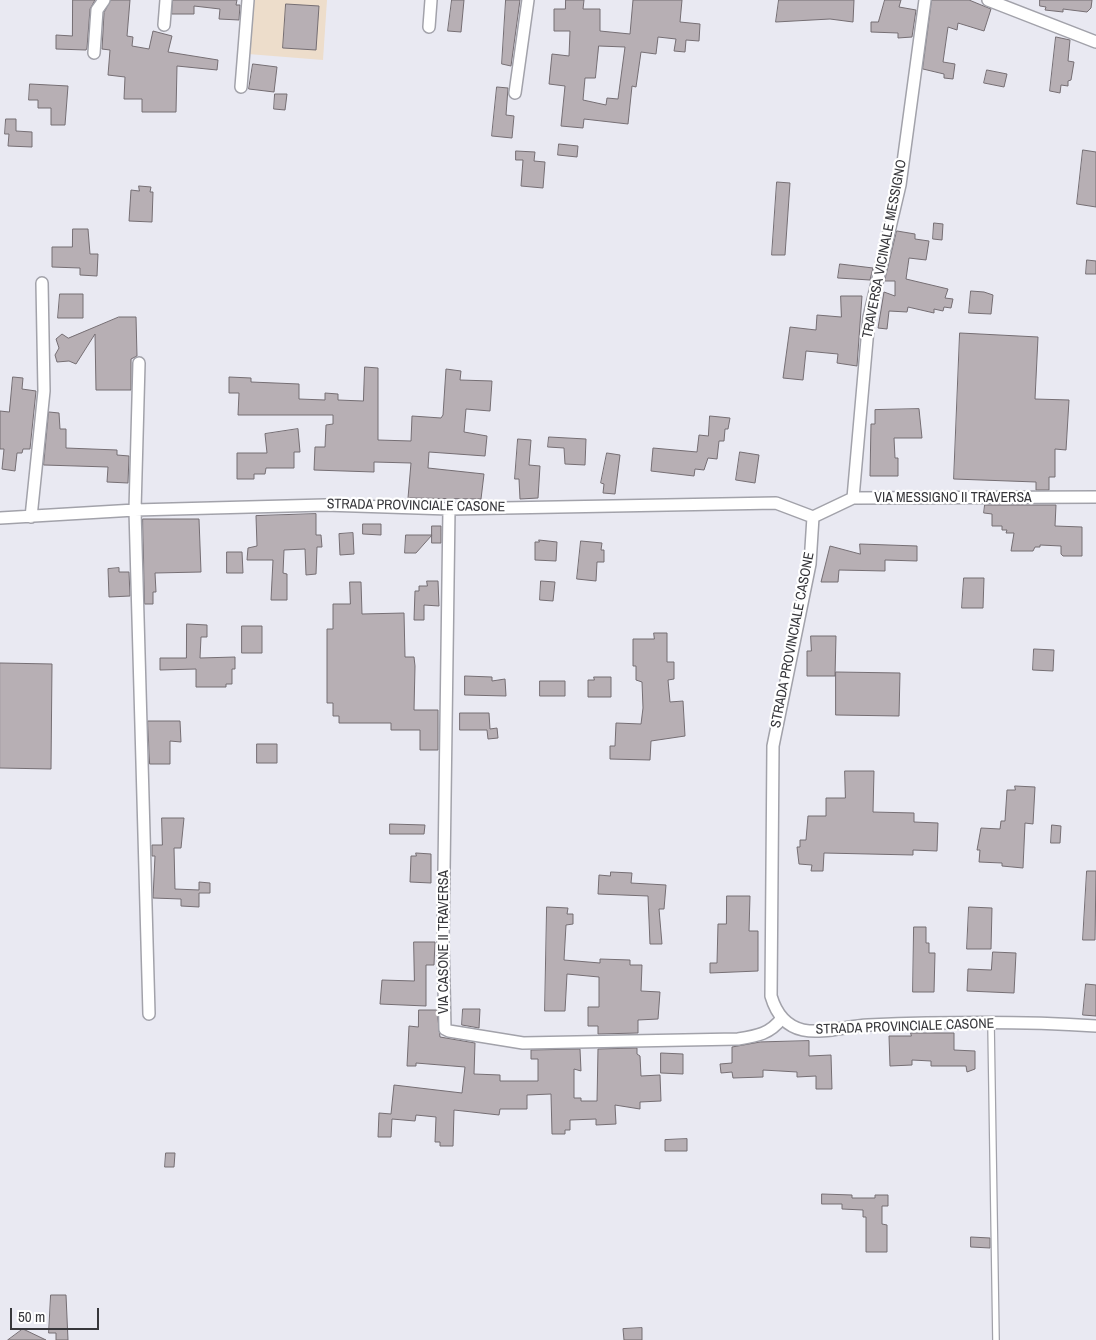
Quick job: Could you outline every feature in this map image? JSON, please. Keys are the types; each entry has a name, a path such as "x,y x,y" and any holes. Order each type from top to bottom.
{"street":[{"path":"94,53 97,10 104,0"},
{"path":"164,24 166,0"},
{"path":"241,87 248,0"},
{"path":"429,27 431,0"},
{"path":"515,93 528,0"},
{"name":"TRAVERSA VICINALE MESSIGNO","path":"854,498 869,317 900,185 925,0"},
{"path":"988,0 1096,42"},
{"path":"31,517 44,391 42,283"},
{"path":"139,362 135,510 148,1014"},
{"name":"VIA MESSIGNO II TRAVERSA","path":"813,517 854,498 1096,497"},
{"name":"STRADA PROVINCIALE CASONE","path":"0,518 135,510 325,505 449,510 776,503 813,517 810,564 773,746 771,996 775,1008 782,1018 792,1026 804,1030 867,1025 1046,1023 1096,1026"},
{"name":"VIA CASONE II TRAVERSA","path":"449,510 443,942 446,1029 523,1043 719,1040 764,1035 775,1028 782,1018"}],"lane":[{"path":"992,1024 996,1340"}],"shaded area":[{"path":"252,0 327,0 323,60 248,54"}],"building":[{"path":"73,0 95,0 90,9 87,48 86,50 56,49 56,35 72,36"},
{"path":"111,0 130,0 127,36 133,37 132,46 149,49 153,31 172,36 168,52 218,60 217,70 177,66 176,112 142,112 142,99 124,99 125,77 108,75 110,50 102,49 104,13"},
{"path":"173,0 237,0 236,5 240,5 239,20 219,19 220,9 194,6 194,14 172,14"},
{"path":"452,0 464,0 461,32 448,31"},
{"path":"506,0 520,0 511,66 502,64"},
{"path":"566,0 584,0 583,9 600,9 600,31 630,34 633,0 682,0 680,22 700,24 699,41 686,40 685,52 674,51 676,39 658,37 656,54 641,52 636,87 632,86 628,124 584,119 583,128 561,126 565,86 549,84 552,54 569,56 570,31 554,31 554,9 565,9","holes":["599,46 625,47 618,99 607,98 606,105 583,100 585,78 595,78"]},
{"path":"779,0 854,0 853,22 830,19 776,22"},
{"path":"885,0 901,0 899,7 916,10 912,37 898,38 898,33 871,32 871,22 878,22"},
{"path":"932,0 969,0 991,9 984,31 958,23 957,30 948,27 943,62 955,64 953,79 944,78 944,74 923,69"},
{"path":"1040,0 1092,0 1091,8 1087,12 1063,9 1063,12 1045,10 1046,7 1040,6"},
{"path":"286,4 319,6 316,50 283,48"},
{"path":"1056,37 1070,40 1068,61 1074,62 1071,80 1068,81 1068,86 1061,85 1060,93 1050,91"},
{"path":"253,64 277,67 274,92 249,89"},
{"path":"987,70 1007,74 1004,87 984,83"},
{"path":"30,84 68,86 65,125 51,125 51,108 38,108 38,100 29,100"},
{"path":"497,87 508,88 506,115 514,116 512,138 492,136"},
{"path":"275,94 287,94 285,110 274,109"},
{"path":"6,119 16,119 16,131 32,132 32,147 8,146 9,134 5,134"},
{"path":"559,144 578,146 577,157 558,155"},
{"path":"1083,150 1096,152 1096,207 1077,204"},
{"path":"516,151 535,152 534,161 545,162 543,188 521,186 523,160 516,160"},
{"path":"777,182 790,183 785,255 772,255"},
{"path":"139,186 151,187 150,192 153,192 152,222 129,221 131,190 139,191"},
{"path":"934,223 943,224 942,240 933,239"},
{"path":"73,229 88,229 90,254 98,254 97,276 80,275 80,268 52,267 52,247 72,247"},
{"path":"897,231 915,234 915,239 929,241 926,260 909,258 906,279 948,289 945,298 953,299 951,308 944,307 943,311 934,309 934,313 908,307 907,312 889,311 887,329 878,328 884,292 895,296 895,281 885,281"},
{"path":"1087,260 1096,261 1096,274 1086,274"},
{"path":"840,264 873,268 870,280 838,278"},
{"path":"971,291 993,295 991,314 969,313"},
{"path":"60,294 83,294 83,318 58,318"},
{"path":"841,296 862,296 857,366 837,363 838,354 806,351 803,380 783,378 790,327 816,330 817,315 841,317"},
{"path":"119,317 136,317 137,356 131,359 131,390 96,390 95,334 76,364 69,361 57,362 55,355 59,348 56,339 62,334 68,338"},
{"path":"960,333 1038,337 1035,399 1069,400 1066,450 1055,449 1055,477 1049,477 1049,490 1036,490 1036,482 954,479"},
{"path":"365,367 378,368 378,440 411,441 412,416 441,418 443,415 446,369 461,371 460,380 492,381 490,411 466,409 464,432 487,436 485,456 429,452 428,468 484,474 481,499 408,498 411,463 374,462 374,472 314,470 315,447 325,447 326,425 333,424 333,415 238,415 239,393 229,393 229,377 251,378 251,382 299,384 299,399 325,400 325,393 338,394 338,400 363,401"},
{"path":"13,377 23,378 22,389 36,391 30,449 23,449 22,453 17,453 15,471 2,469 4,449 0,449 0,411 9,412"},
{"path":"919,409 922,438 894,438 895,458 898,458 898,476 870,476 871,424 875,424 875,410"},
{"path":"49,412 59,413 60,429 66,429 66,448 117,450 117,455 129,456 128,483 107,482 108,467 44,465"},
{"path":"710,416 730,418 728,429 725,429 724,441 719,441 717,459 708,458 704,470 695,469 694,476 651,471 653,448 697,452 699,435 708,436"},
{"path":"298,429 300,452 294,452 294,468 266,468 265,474 254,474 254,479 237,479 237,453 267,453 265,434"},
{"path":"549,437 586,439 585,465 565,464 564,448 548,447"},
{"path":"518,439 531,440 529,465 540,466 538,498 520,499 519,479 515,479"},
{"path":"740,452 759,455 755,483 736,480"},
{"path":"607,453 620,455 615,494 603,493 604,484 601,483"},
{"path":"985,505 1056,505 1055,526 1082,527 1082,556 1063,556 1061,554 1061,546 1040,545 1040,547 1035,547 1033,551 1011,551 1014,533 1006,533 1007,530 1002,530 1002,526 992,526 992,514 984,513"},
{"path":"316,514 316,535 321,535 322,547 317,547 316,574 306,575 305,549 284,550 283,573 287,574 287,600 271,600 273,560 247,560 248,548 257,546 256,516"},
{"path":"143,519 199,519 201,572 155,573 156,592 153,592 153,604 145,604"},
{"path":"363,524 381,524 381,535 363,534"},
{"path":"432,526 441,526 441,543 432,543"},
{"path":"353,533 354,554 340,555 339,534"},
{"path":"406,535 432,535 416,553 405,553"},
{"path":"539,540 557,542 556,561 535,560 535,542 539,542"},
{"path":"581,541 602,543 601,550 604,550 604,562 597,562 596,581 577,579"},
{"path":"860,544 917,546 917,561 885,560 885,571 839,570 838,582 821,582 830,546 860,554"},
{"path":"227,552 242,552 243,573 227,573"},
{"path":"119,568 119,572 129,572 130,596 109,597 108,569"},
{"path":"964,578 984,578 983,608 962,608"},
{"path":"427,581 438,581 439,606 424,605 424,620 414,620 415,591 419,591 419,586 427,586"},
{"path":"541,581 555,582 553,601 540,600"},
{"path":"350,582 361,582 362,614 404,613 405,657 414,657 415,666 414,710 438,710 438,750 420,750 420,730 391,730 391,723 339,723 339,716 333,716 333,703 327,703 327,629 333,629 333,604 350,604"},
{"path":"187,624 207,625 207,637 201,637 200,658 235,657 235,669 232,669 232,684 226,684 226,687 196,687 196,669 160,670 160,658 186,658"},
{"path":"242,626 262,626 262,653 242,653"},
{"path":"654,633 667,633 667,662 674,662 674,679 668,680 670,702 683,701 685,736 651,741 650,760 610,759 610,746 615,746 616,723 641,724 643,708 642,682 636,680 636,666 633,666 633,639 654,639"},
{"path":"811,636 836,636 835,676 807,676 807,651 811,651"},
{"path":"1034,649 1054,650 1053,671 1033,670"},
{"path":"0,663 52,664 51,769 0,768"},
{"path":"836,672 900,673 899,716 836,715"},
{"path":"465,676 492,677 492,681 505,679 506,696 465,695"},
{"path":"594,677 611,677 611,697 588,697 588,680 594,680"},
{"path":"540,681 565,681 565,696 540,696"},
{"path":"460,713 489,713 490,729 497,728 498,738 488,739 487,730 460,730"},
{"path":"148,721 180,721 181,742 170,741 170,764 150,764"},
{"path":"257,744 277,744 277,763 257,763"},
{"path":"845,771 874,771 873,812 914,813 914,822 938,823 937,851 913,850 913,855 824,853 823,871 811,871 812,865 799,864 797,847 800,847 800,840 806,840 808,816 826,816 826,798 845,798"},
{"path":"1015,786 1035,787 1033,824 1025,823 1023,868 1002,866 1002,863 979,862 980,850 977,850 981,828 1000,829 1001,821 1005,821 1007,790 1015,790"},
{"path":"162,818 184,818 181,848 174,848 175,889 199,890 199,882 210,883 210,893 199,893 199,907 181,906 181,899 153,898 155,856 152,856 152,845 162,845"},
{"path":"390,824 425,825 424,834 390,834"},
{"path":"1052,825 1061,826 1060,843 1051,843"},
{"path":"416,853 431,854 431,883 410,882 411,856 416,856"},
{"path":"1087,871 1096,871 1095,940 1083,940"},
{"path":"611,872 632,873 631,883 666,885 664,909 659,909 662,944 650,944 648,896 598,894 599,875 610,876"},
{"path":"727,896 750,896 749,931 758,931 758,971 710,973 710,963 717,963 718,924 726,924"},
{"path":"547,907 568,908 567,914 573,914 573,924 566,925 564,960 600,963 600,959 630,960 630,965 642,965 641,991 660,992 658,1019 638,1020 638,1033 598,1034 598,1026 588,1026 588,1007 599,1007 599,977 567,974 565,1011 545,1011"},
{"path":"969,907 992,908 991,949 967,949"},
{"path":"914,927 926,927 926,943 929,943 929,953 935,953 934,992 913,992"},
{"path":"414,942 435,942 434,965 426,965 426,1006 380,1004 382,980 414,981"},
{"path":"993,952 1016,953 1014,993 967,991 968,969 991,970"},
{"path":"1086,984 1096,985 1096,1016 1083,1015"},
{"path":"463,1009 480,1009 479,1028 462,1025"},
{"path":"419,1010 437,1010 440,1037 475,1043 474,1074 500,1075 500,1081 538,1081 538,1059 531,1059 531,1050 580,1049 581,1071 574,1069 574,1098 581,1098 581,1101 597,1101 598,1049 637,1048 637,1054 640,1056 641,1076 660,1075 661,1101 640,1102 640,1109 615,1105 616,1124 596,1125 596,1119 570,1120 570,1130 565,1130 565,1134 552,1134 551,1094 527,1095 527,1109 500,1109 499,1115 454,1110 453,1146 440,1146 440,1142 435,1142 436,1117 416,1115 415,1121 392,1119 391,1137 378,1137 379,1113 391,1114 394,1085 462,1093 465,1067 416,1063 416,1066 407,1066 409,1026 418,1027"},
{"path":"911,1033 954,1033 954,1050 975,1051 975,1069 967,1072 966,1066 931,1066 931,1061 912,1060 912,1065 890,1066 889,1036 911,1036"},
{"path":"809,1041 809,1056 831,1055 832,1089 816,1089 816,1076 797,1077 797,1072 763,1070 763,1077 733,1078 732,1072 721,1073 720,1064 732,1063 732,1047 760,1042"},
{"path":"661,1053 683,1054 683,1074 661,1073"},
{"path":"687,1139 687,1151 665,1151 665,1140"},
{"path":"166,1153 175,1153 174,1167 165,1167"},
{"path":"822,1194 852,1195 852,1198 875,1198 875,1195 888,1195 888,1206 882,1206 882,1224 887,1225 887,1252 866,1252 866,1217 863,1217 863,1210 842,1209 842,1204 822,1204"},
{"path":"971,1237 990,1238 990,1248 971,1247"},
{"path":"51,1295 66,1295 68,1340 56,1340 56,1333 49,1333"},
{"path":"642,1328 642,1340 624,1340 623,1329"},
{"path":"23,1329 46,1340 8,1340"}]}
